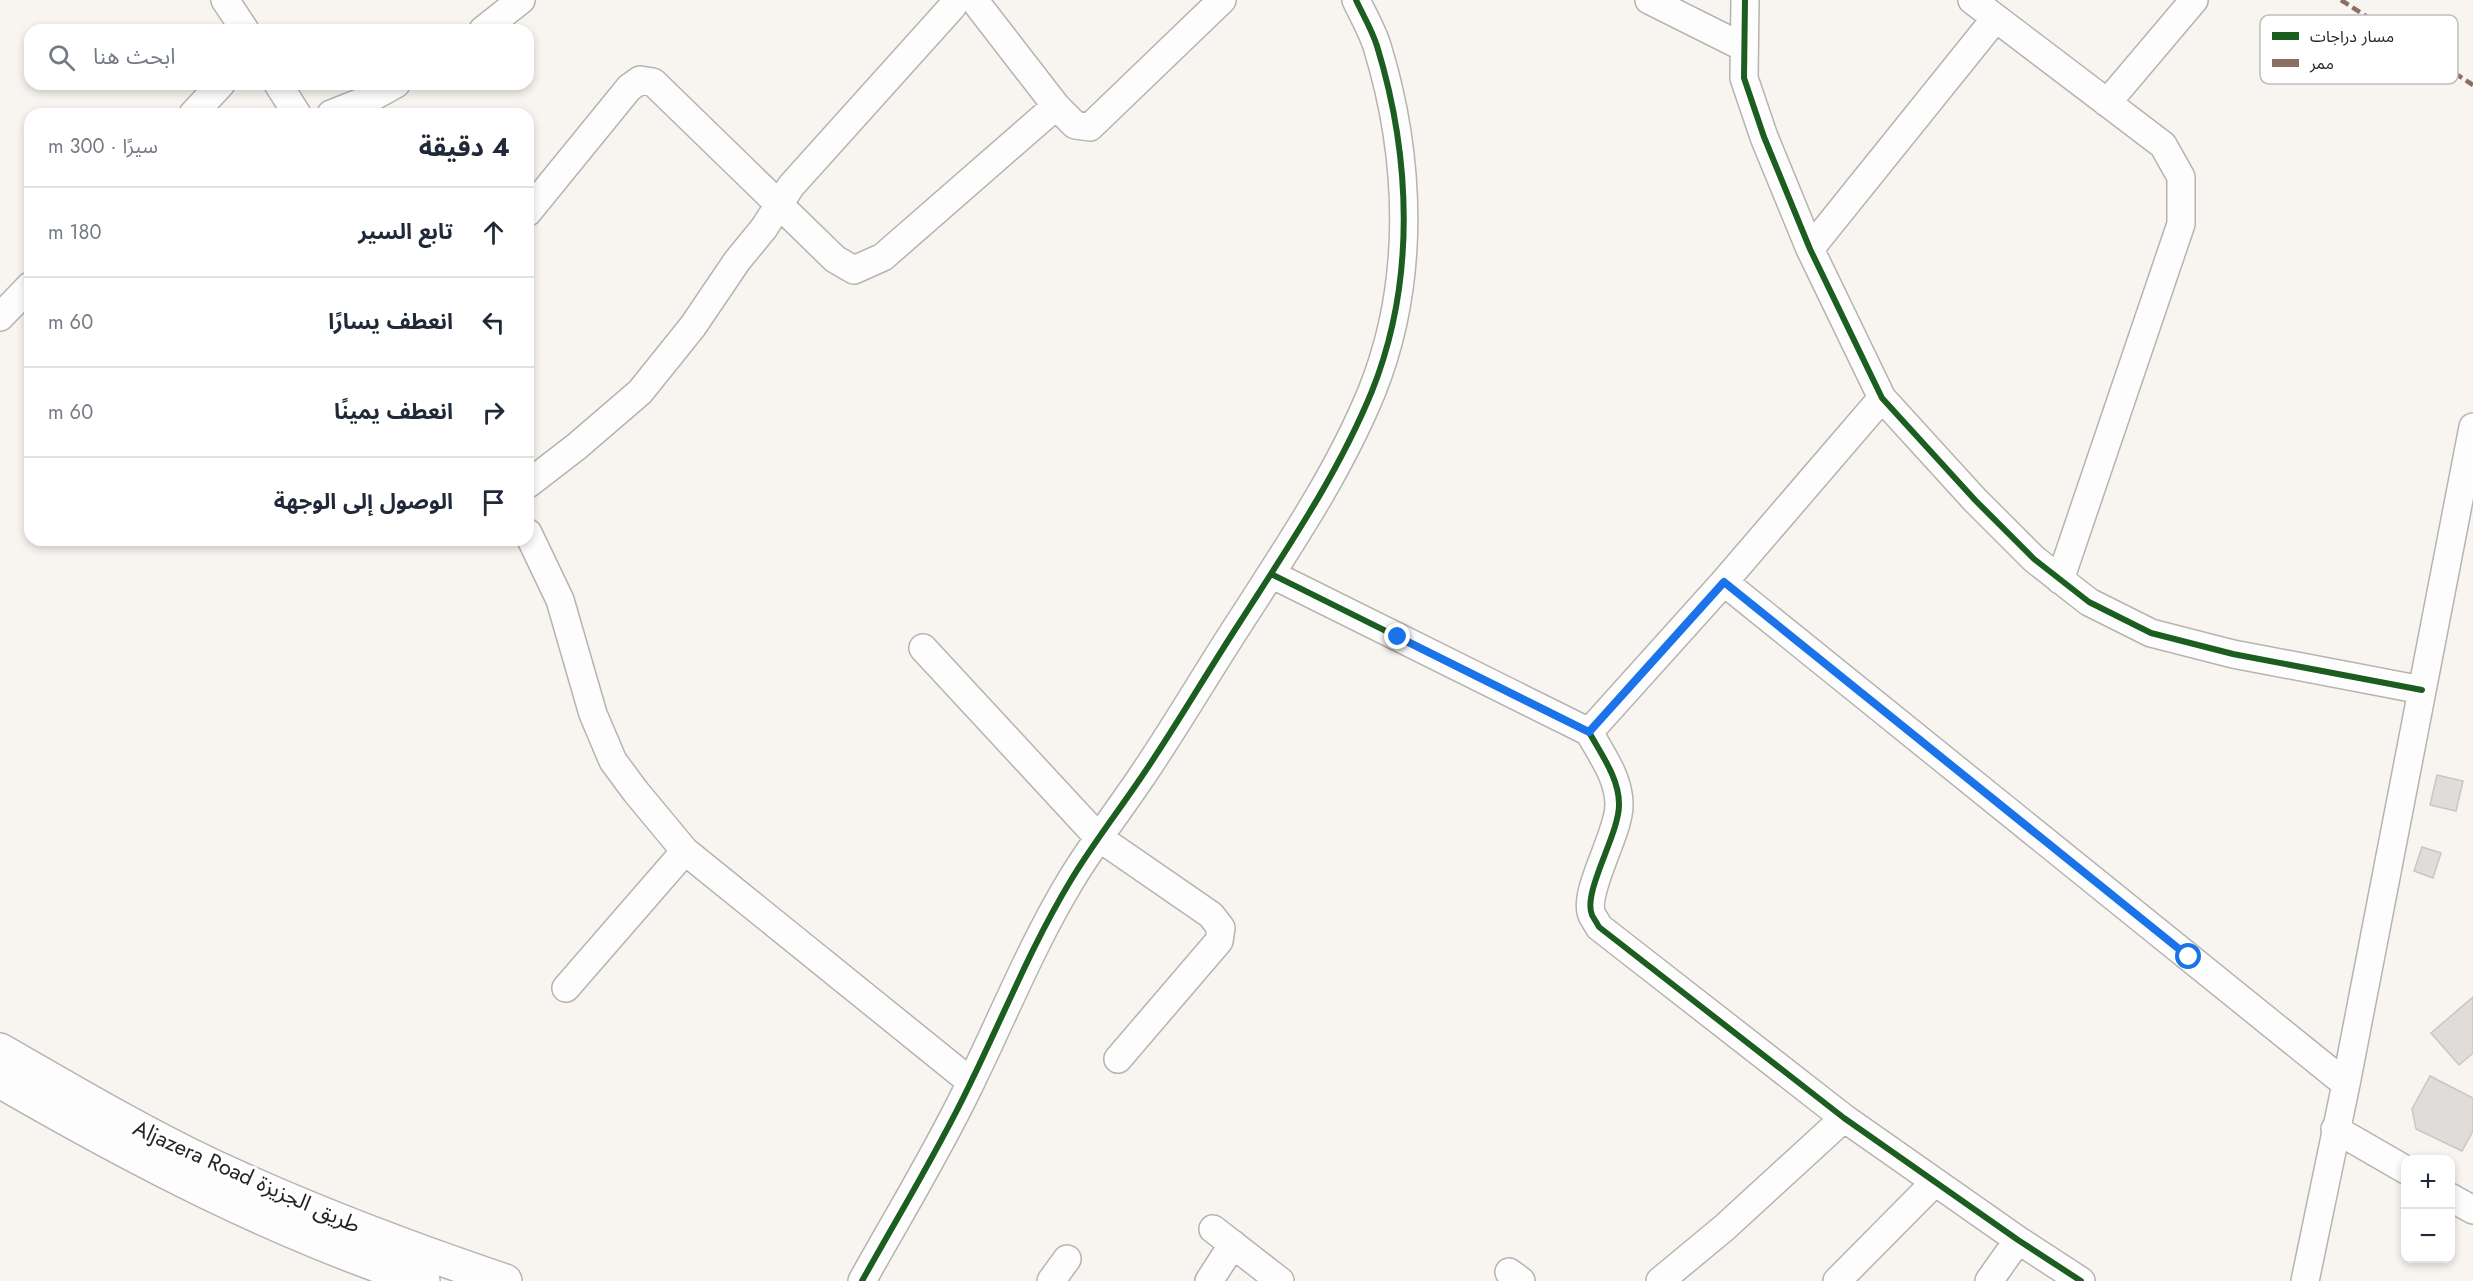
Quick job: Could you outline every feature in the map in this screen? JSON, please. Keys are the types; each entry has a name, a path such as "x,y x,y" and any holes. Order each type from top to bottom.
{"main road":[{"name":"Aljazera Road طريق الجزيزة","path":"0,1050 104,1110 208,1164 321,1214 505,1281"},
{"name":"Aljazera Road طريق الجزيزة","path":"0,1081 75,1125 204,1192 309,1239 423,1281"}],"street":[{"path":"225,0 241,24"},
{"path":"491,24 521,0"},
{"path":"534,479 640,392 693,326 737,261 764,228 790,186 956,0"},
{"path":"974,0 1056,106 1075,125 1090,127 1222,0"},
{"path":"862,1281 946,1133 1038,939 1070,880 1140,779 1308,519 1347,447 1373,389 1386,347 1403,254 1405,196 1400,153 1376,42 1356,0"},
{"path":"1649,0 1743,47"},
{"path":"1745,0 1744,78 1764,137 1810,249 1882,398 1975,500 2034,559 2088,602 2151,633 2233,654 2421,690"},
{"path":"1972,0 1995,20 2163,145 2181,177 2181,224 2060,580"},
{"path":"2107,103 2194,0"},
{"path":"1810,249 1995,20"},
{"path":"534,205 629,88 640,80 653,82 835,259 854,270 883,257 1056,106"},
{"path":"199,108 215,90"},
{"path":"282,90 293,108"},
{"path":"346,108 385,90"},
{"path":"0,317 24,292"},
{"path":"1589,732 1724,582 1882,398"},
{"path":"2305,1281 2346,1084 2473,428"},
{"path":"534,546 560,600 593,714 613,761 636,792 685,851 971,1082"},
{"path":"1271,574 1589,732 1615,781 1619,804 1616,825 1591,897 1591,913 1599,927 1844,1118 2018,1240 2081,1281"},
{"path":"1724,582 2346,1084"},
{"path":"923,648 1098,837 1211,915 1221,928 1219,941 1118,1059"},
{"path":"567,988 685,851"},
{"path":"1660,1281 1724,1228 1844,1118"},
{"path":"2335,1129 2401,1167"},
{"path":"1837,1281 1935,1182"},
{"path":"2455,1199 2473,1210"},
{"path":"1209,1281 1223,1237 1280,1281"},
{"path":"1989,1281 2018,1240"},
{"path":"1051,1281 1067,1259"}],"building":[{"path":"2437,775 2463,781 2456,811 2430,805"},
{"path":"2422,847 2441,853 2433,878 2414,871"},
{"path":"2473,997 2473,1053 2459,1065 2431,1033"},
{"path":"2430,1076 2473,1098 2473,1131 2462,1151 2416,1129 2412,1109"}],"marked path":[{"path":"2341,0 2364,15"},
{"path":"2458,75 2473,85"}],"cycle path":[{"path":"862,1281 957,1111 1030,956 1071,880 1166,740 1294,538 1344,452 1372,391 1386,349 1396,306 1402,263 1404,219 1397,131 1388,88 1375,40 1356,0"},
{"path":"1745,0 1744,78 1764,137 1810,249 1882,398 1975,500 2034,559 2089,602 2151,633 2233,654 2422,690"},
{"path":"1271,574 1589,732 1613,776 1619,804 1614,830 1592,892 1590,905 1592,915 1599,927 1844,1118 2018,1240 2081,1281"}],"route":[{"path":"1398,637 1589,732 1724,582 2189,957"}]}
